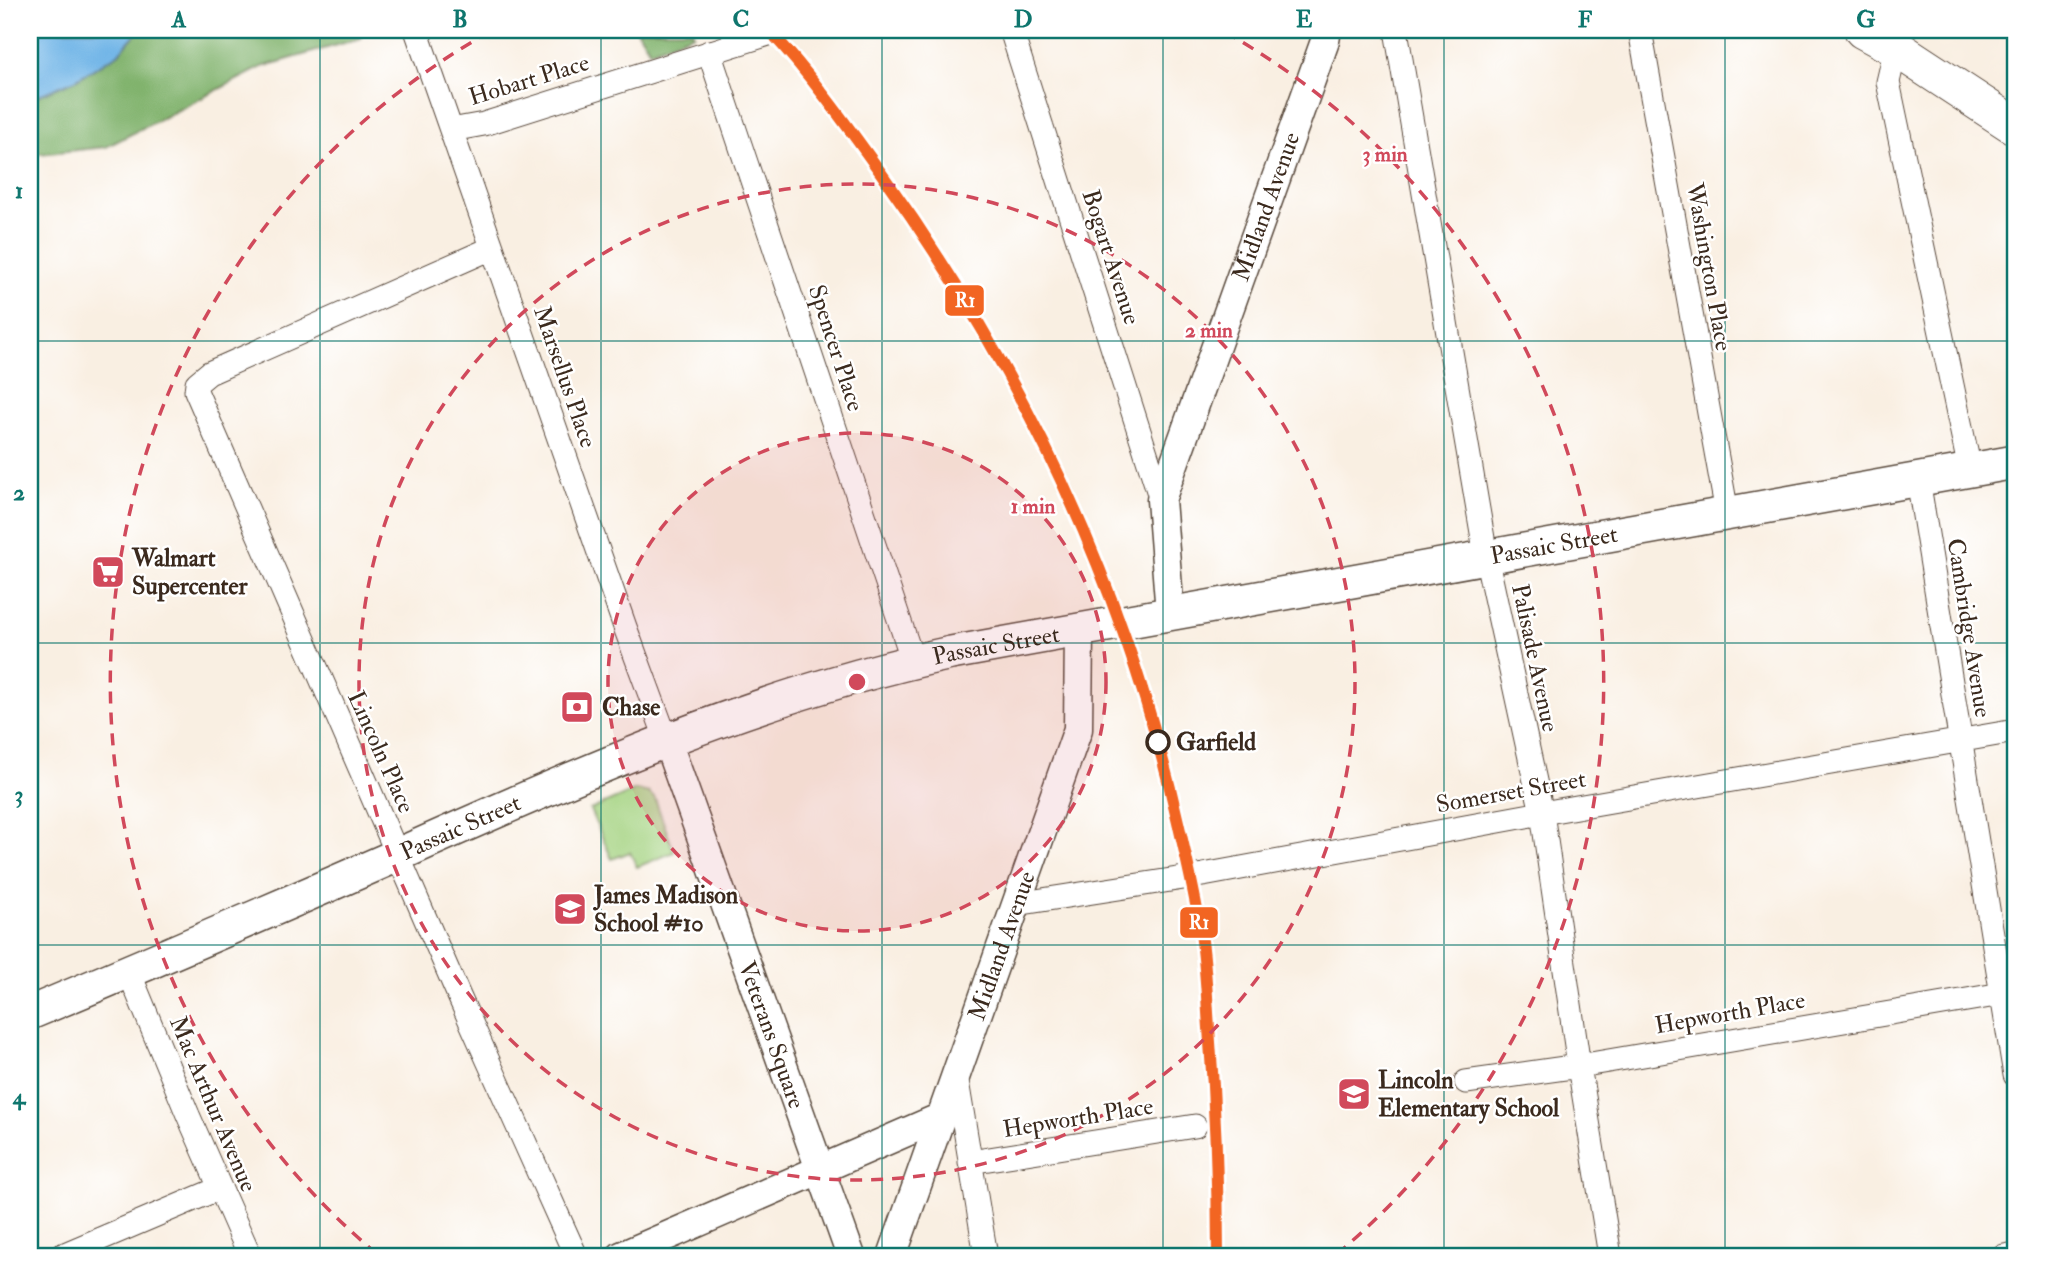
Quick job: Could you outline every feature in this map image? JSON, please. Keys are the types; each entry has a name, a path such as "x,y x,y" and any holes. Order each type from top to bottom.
{"main road":[{"path":"1863,30 1896,48 2015,126"},
{"name":"Passaic Street","path":"30,1013 500,808 667,741 783,699 866,673 913,661 1170,613 2015,462"}],"street":[{"name":"Marsellus Place","path":"416,30 667,741"},
{"name":"Hobart Place","path":"451,130 484,124 781,30"},
{"name":"Bogart Avenue","path":"1011,30 1161,500"},
{"name":"Palisade Avenue","path":"1396,30 1486,556 1542,813 1610,1256"},
{"name":"Washington Place","path":"1640,30 1727,513"},
{"name":"Midland Avenue","path":"1170,613 1161,500 1330,34"},
{"path":"1896,48 1888,82 1970,470"},
{"name":"Spencer Place","path":"709,52 913,661"},
{"name":"Lincoln Place","path":"492,248 209,373 197,383 196,391 458,996 576,1256"},
{"name":"Cambridge Avenue","path":"1919,479 2015,1075"},
{"name":"Midland Avenue","path":"892,1256 1078,729 1079,630"},
{"name":"Somerset Street","path":"1016,904 1203,875 2015,731"},
{"name":"Veterans Square","path":"667,741 851,1256"},
{"name":"Mac Arthur Avenue","path":"129,972 250,1256"},
{"name":"Hepworth Place","path":"1466,1082 1579,1066 2002,993"},
{"path":"956,1075 986,1256"},
{"path":"621,1256 941,1117"},
{"name":"Hepworth Place","path":"970,1162 1195,1126"},
{"path":"60,1256 220,1188"},
{"path":"2004,1256 2015,1254"}],"green space":[{"path":"139,30 358,30 361,38 262,67 106,147 30,155 30,99 75,80 118,54"},
{"path":"637,30 692,30 694,34 650,51"},
{"path":"636,790 649,793 655,799 674,852 637,867 630,852 612,859 590,810"}],"water":[{"path":"32,30 139,30 118,54 75,80 30,99"}],"transit line":[{"name":"R1","path":"769,30 813,82 881,173 979,324 1023,403 1062,483 1098,565 1129,649 1156,735 1200,926 1213,1085 1218,1256"}],"place":[{"name":"Walmart Supercenter","path":"108,572"},
{"name":"Chase","path":"577,707"},
{"name":"Garfield","path":"1158,742"},
{"name":"James Madison School #10","path":"570,909"},
{"name":"Lincoln Elementary School","path":"1354,1094"}]}
